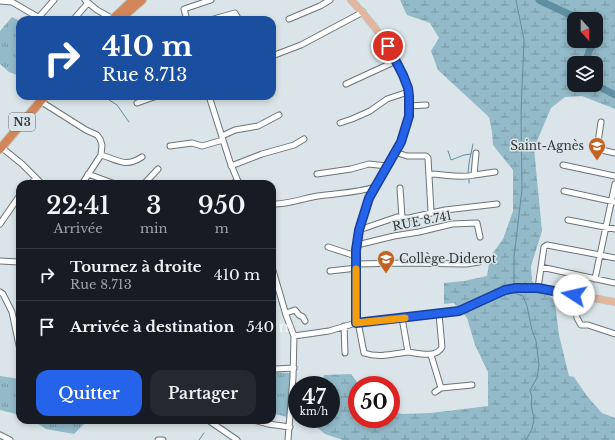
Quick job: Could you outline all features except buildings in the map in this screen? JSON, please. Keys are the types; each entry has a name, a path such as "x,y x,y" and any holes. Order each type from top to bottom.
{"highway":[{"path":"119,16 133,0"},
{"path":"120,16 142,0"},
{"name":"N3","path":"0,146 39,100"}],"main road":[{"path":"352,0 384,39 403,75 410,106 409,116 401,142 375,187 359,230 356,256 357,323 439,314 465,309 514,288 538,288 615,302"}],"street":[{"path":"43,16 54,0"},
{"path":"186,16 184,9 211,0"},
{"path":"290,19 330,0"},
{"path":"0,1 13,1 36,16"},
{"path":"76,16 87,1 97,10 108,16"},
{"path":"276,54 301,45 363,12"},
{"path":"224,16 235,13 237,16"},
{"path":"346,84 396,61"},
{"path":"340,123 370,111 387,99 408,92"},
{"path":"44,100 86,130 97,135 100,139 102,145 101,155 84,180"},
{"path":"137,103 145,100"},
{"path":"210,100 231,166 238,180"},
{"path":"410,106 426,106"},
{"path":"170,146 189,143 205,146 235,130 258,126 279,115"},
{"path":"600,122 597,149 615,153"},
{"path":"231,166 262,154 294,145 304,139"},
{"path":"0,146 22,164 36,179"},
{"path":"395,152 407,156 428,157 431,212"},
{"path":"474,175 476,153"},
{"path":"101,155 129,164 142,157"},
{"path":"317,174 351,169 369,164 387,166"},
{"path":"564,165 615,176"},
{"path":"148,180 158,170"},
{"path":"430,174 447,174 462,177 496,172"},
{"path":"88,174 104,180"},
{"path":"595,279 605,226 613,201 615,184"},
{"path":"276,205 310,197 367,190 375,187"},
{"path":"400,188 402,218"},
{"path":"564,191 613,201"},
{"path":"0,224 16,201"},
{"path":"359,230 394,218 409,218 431,212 497,204"},
{"path":"568,220 615,229"},
{"name":"RUE 8.741","path":"357,245 452,224 477,223 480,237"},
{"path":"538,288 544,247 546,244 615,258"},
{"path":"328,247 356,256"},
{"path":"0,261 16,262"},
{"path":"330,271 357,266 404,263 466,264 479,262"},
{"path":"541,267 615,283"},
{"path":"276,286 294,336 293,376"},
{"path":"0,292 3,294 12,312 16,331"},
{"path":"574,295 577,318 581,324 615,334"},
{"path":"286,313 295,310 299,315 304,317 305,321"},
{"path":"294,336 322,332 357,323 364,353 382,356 408,352 431,355 440,351 442,347 439,314"},
{"path":"402,318 408,352"},
{"path":"344,326 345,353"},
{"path":"431,355 441,388"},
{"path":"276,369 294,368"},
{"path":"435,392 441,388 472,385"},
{"path":"214,424 236,440"},
{"path":"268,424 288,427"},
{"path":"288,440 290,428"},
{"path":"0,435 10,440"},
{"path":"158,440 163,440"}],"green space":[{"path":"400,0 615,0 615,109 582,96 565,97 551,108 534,148 542,231 531,266 532,281 553,299 559,335 569,376 574,377 587,396 602,413 615,418 615,440 343,440 325,434 318,428 340,428 340,376 324,375 351,374 352,376 348,376 348,428 400,428 400,413 431,413 488,406 488,372 475,345 467,318 454,303 444,304 444,283 464,281 487,276 490,257 503,239 513,211 513,170 493,145 489,117 438,70 431,51 439,38 430,23 407,15"},
{"path":"12,17 16,19 16,75 9,72 0,64 0,31"},
{"path":"276,372 291,373 291,376 288,376 288,417 276,414"},
{"path":"0,376 16,378 16,414 0,410"},
{"path":"38,424 84,424 74,434 46,429"}],"waterway":[{"path":"514,285 514,257 522,189 521,113 524,40 516,0"},
{"path":"539,0 567,13"},
{"path":"588,56 591,48"},
{"path":"603,89 615,95"},
{"path":"109,100 117,105 129,122"},
{"path":"468,173 473,144"},
{"path":"448,151 451,160 471,154"},
{"path":"469,178 469,183"},
{"path":"514,290 515,293 523,296 527,306 536,341 539,365 537,378 530,390 534,419 532,429 526,440"},
{"path":"199,440 204,433"}],"slow traffic":[{"path":"356,269 356,323 405,318"}],"place":[{"name":"Saint-Agnès","path":"597,161"},
{"name":"Collège Diderot","path":"386,274"}],"route":[{"path":"388,46 408,88 410,105 409,116 401,142 369,198 359,230 356,250 356,323 459,311 512,288 538,288 574,295"}]}
